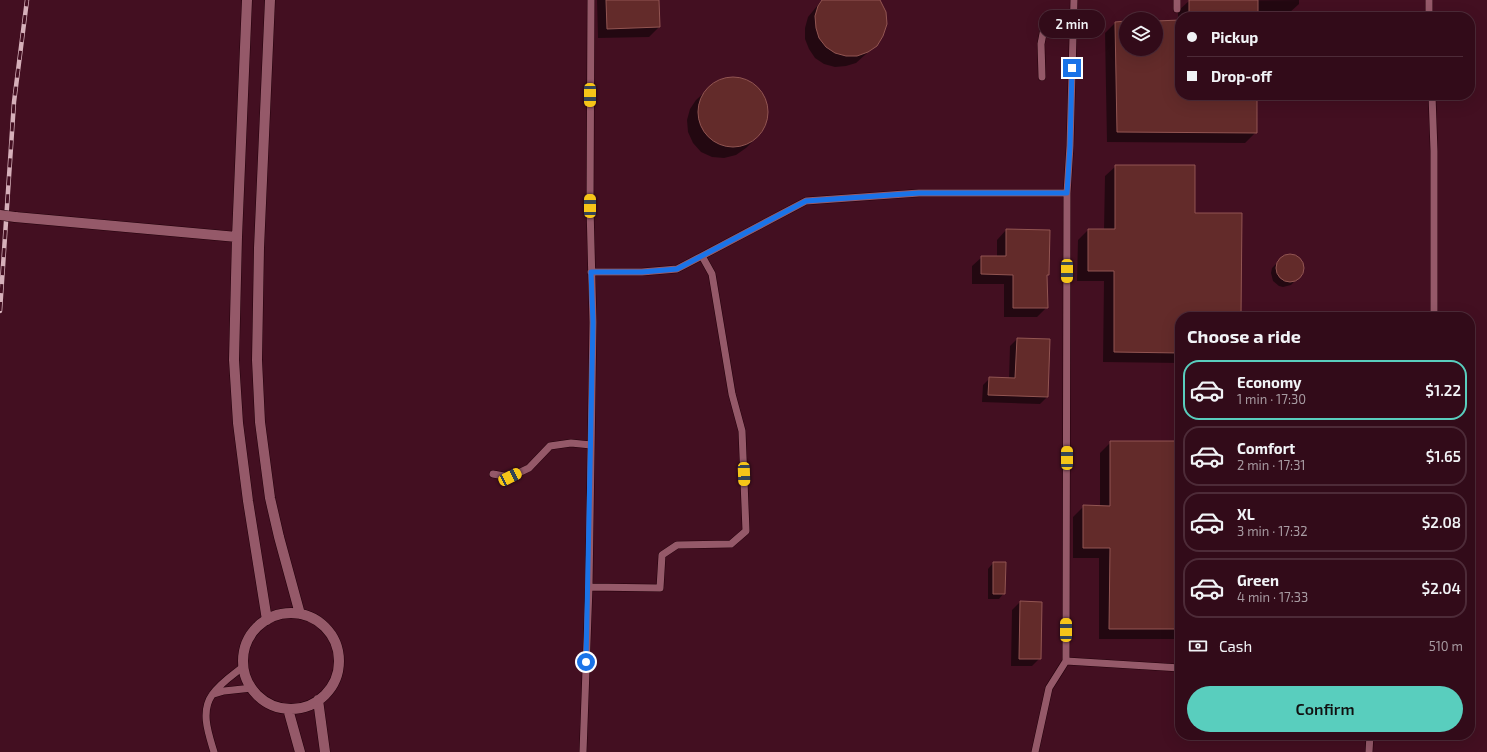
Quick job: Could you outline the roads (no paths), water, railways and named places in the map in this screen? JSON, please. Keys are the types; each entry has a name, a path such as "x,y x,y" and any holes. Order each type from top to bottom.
{"street":[{"path":"247,0 237,237 234,360 238,423 248,501 267,620"},
{"path":"270,0 258,248 257,360 260,422 270,498 300,614"},
{"path":"0,216 237,237"},
{"path":"283,614 300,614 309,617 325,627 331,634 338,651 339,665 336,679 326,694 304,707 288,708 271,704 258,695 252,688 245,673 244,658 247,643 255,630 267,620 283,614"},
{"path":"318,700 325,752"},
{"path":"288,708 300,752"}],"lane":[{"path":"583,752 589,587 593,322 591,272 591,0"},
{"path":"1036,752 1049,688 1066,661 1067,193 1070,146 1074,0"},
{"path":"1177,0 1177,9"},
{"path":"1429,0 1429,12"},
{"path":"1042,77 1041,44 1046,18 1073,21"},
{"path":"1432,100 1434,151 1434,312"},
{"path":"591,272 642,272 677,269 806,201 919,193 1067,193"},
{"path":"589,587 660,588 662,555 676,545 732,544 746,531 742,431 732,394 712,274 702,256"},
{"path":"493,474 510,477 529,468 550,446 571,443 591,445"},
{"path":"1066,661 1175,668"},
{"path":"214,752 206,726 208,704 212,695 222,683 244,666"},
{"path":"212,695 224,691 252,688"},
{"path":"1369,752 1370,740"}],"railway":[{"path":"0,311 14,102 27,0"}]}
